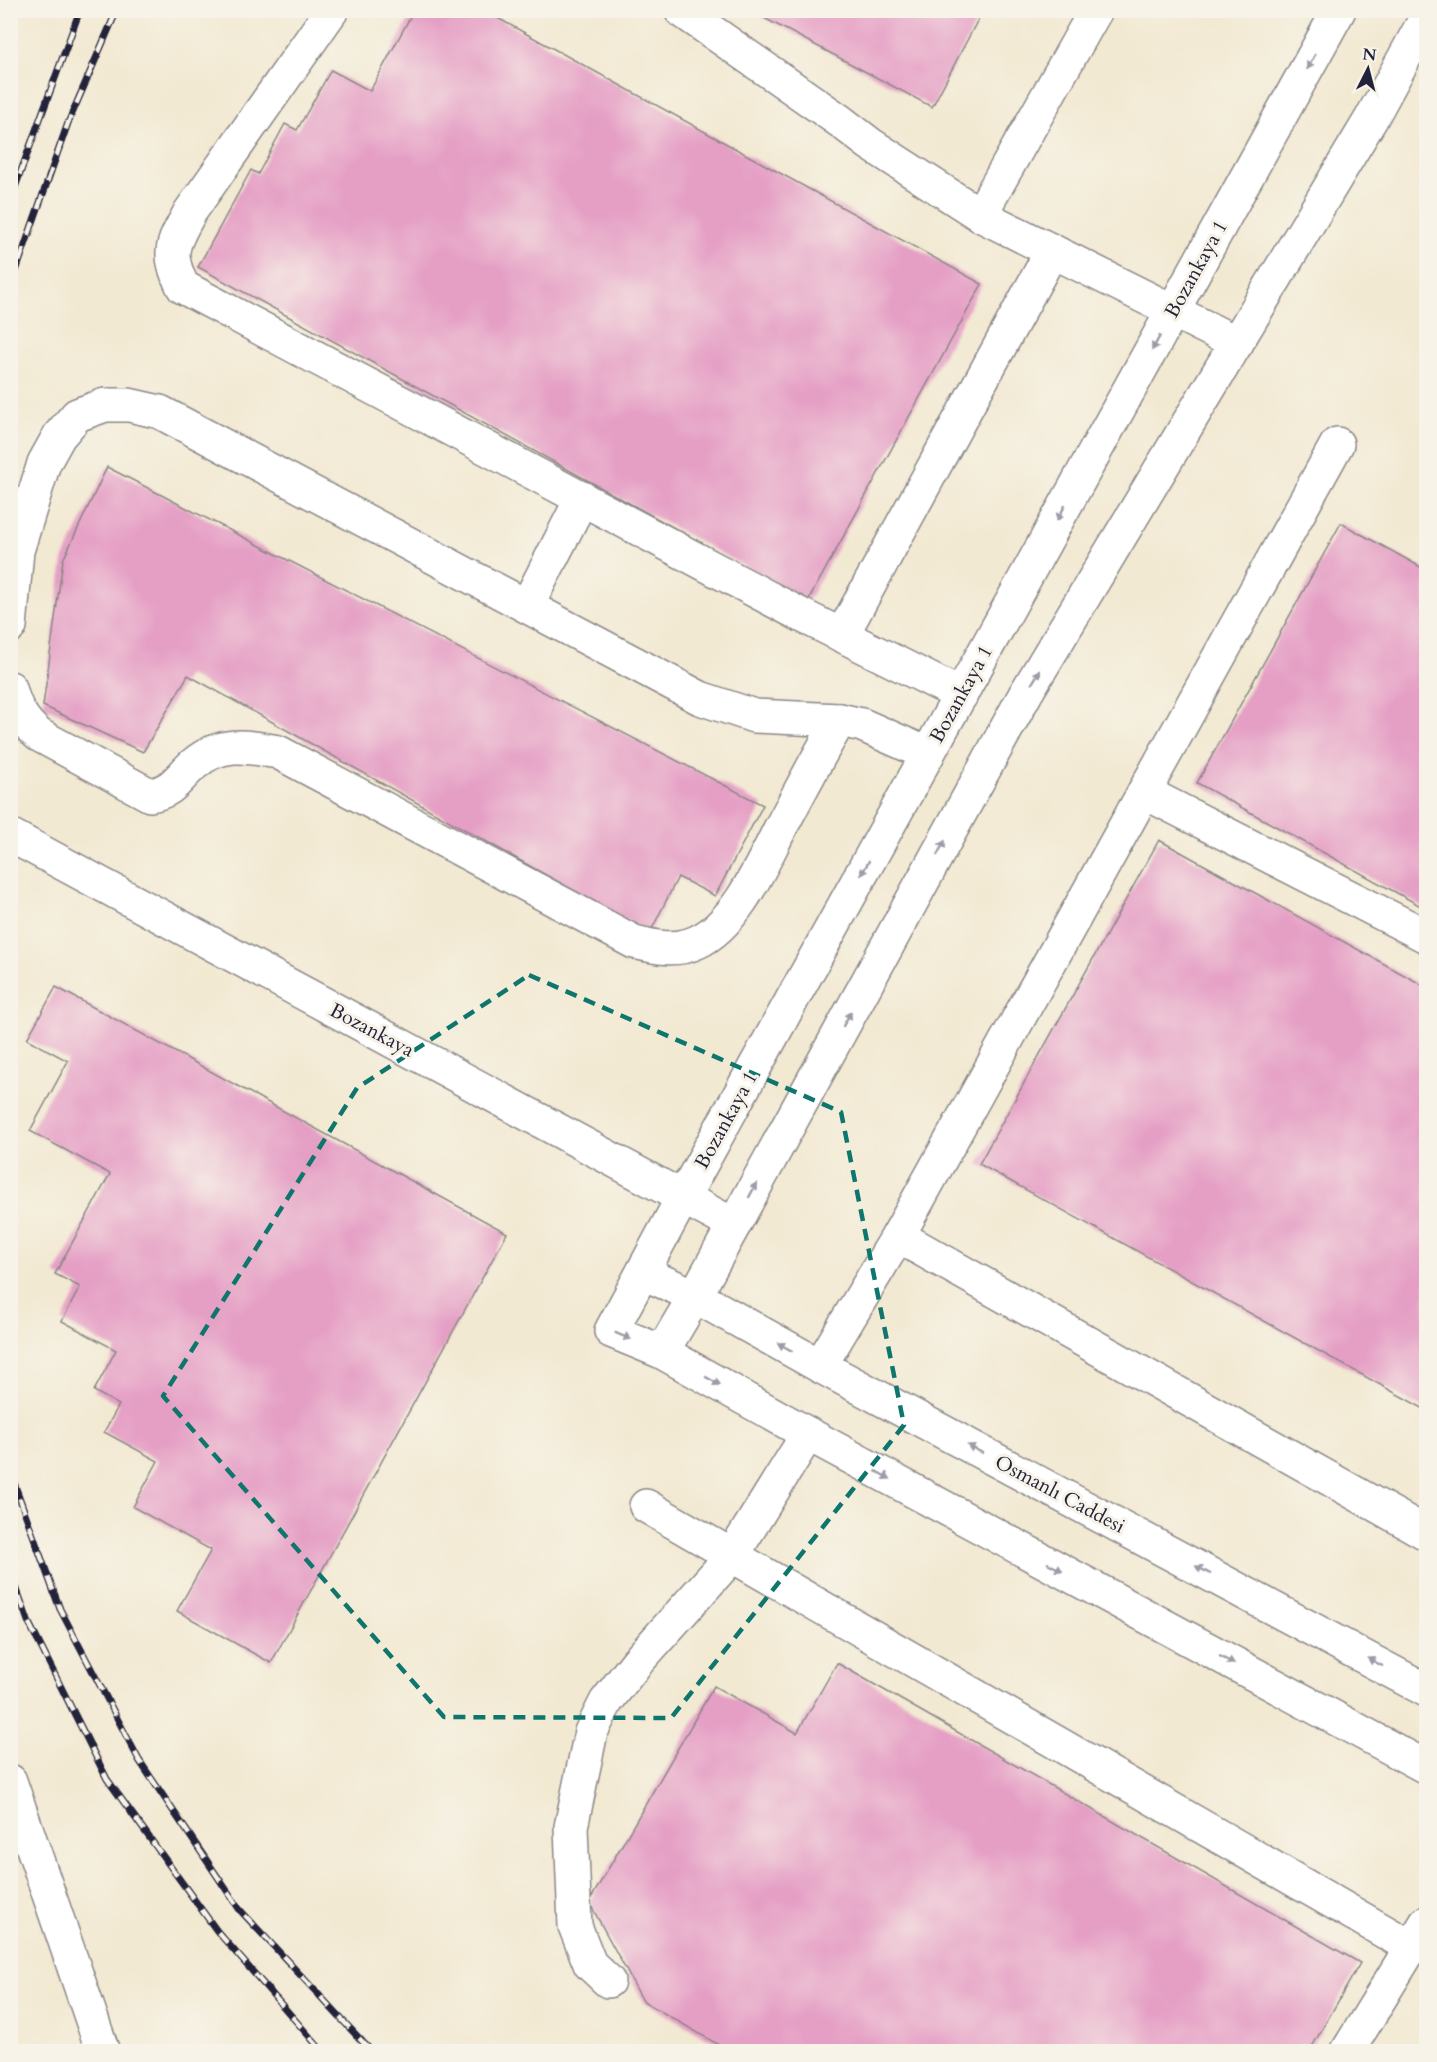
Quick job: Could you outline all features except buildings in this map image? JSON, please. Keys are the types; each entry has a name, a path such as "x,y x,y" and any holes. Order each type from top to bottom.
{"street":[{"path":"332,10 190,212 177,236 172,261 183,287 842,635 961,695"},
{"path":"681,10 870,144 980,215 1237,343"},
{"path":"980,215 1096,10"},
{"name":"Bozankaya 1","path":"662,1352 611,1331 1339,10"},
{"path":"1426,18 1371,119 1026,693 695,1296 662,1352 807,1434 1426,1767"},
{"path":"842,635 1052,251"},
{"path":"10,626 17,551 44,463 60,436 77,415 105,405 129,405 160,412 700,698 754,716 840,720 862,724 928,754"},
{"path":"820,1366 898,1236 1337,444"},
{"path":"527,606 582,498"},
{"path":"10,688 24,723 39,735 150,795 163,793 181,780 194,764 212,752 240,746 278,752 634,942 660,949 696,943 725,921 749,889 840,720"},
{"path":"1144,792 1426,936"},
{"name":"Bozankaya","path":"10,835 734,1225"},
{"path":"898,1236 1426,1533"},
{"name":"Osmanlı Caddesi","path":"643,1273 695,1296 820,1366 1426,1690"},
{"path":"608,1981 590,1964 575,1926 571,1827 591,1732 606,1702 637,1662 732,1556 807,1434"},
{"path":"646,1506 732,1556 1419,1935 1347,2052"},
{"path":"10,1780 103,2052"}],"highlighted area":[{"path":"529,975 841,1112 904,1425 671,1718 444,1717 163,1396 357,1088"}],"railway":[{"path":"10,201 80,10"},
{"path":"10,288 68,123 117,10"},
{"path":"10,1472 60,1609 139,1760 240,1910 372,2052"},
{"path":"10,1570 28,1621 107,1779 217,1931 323,2052"}]}
